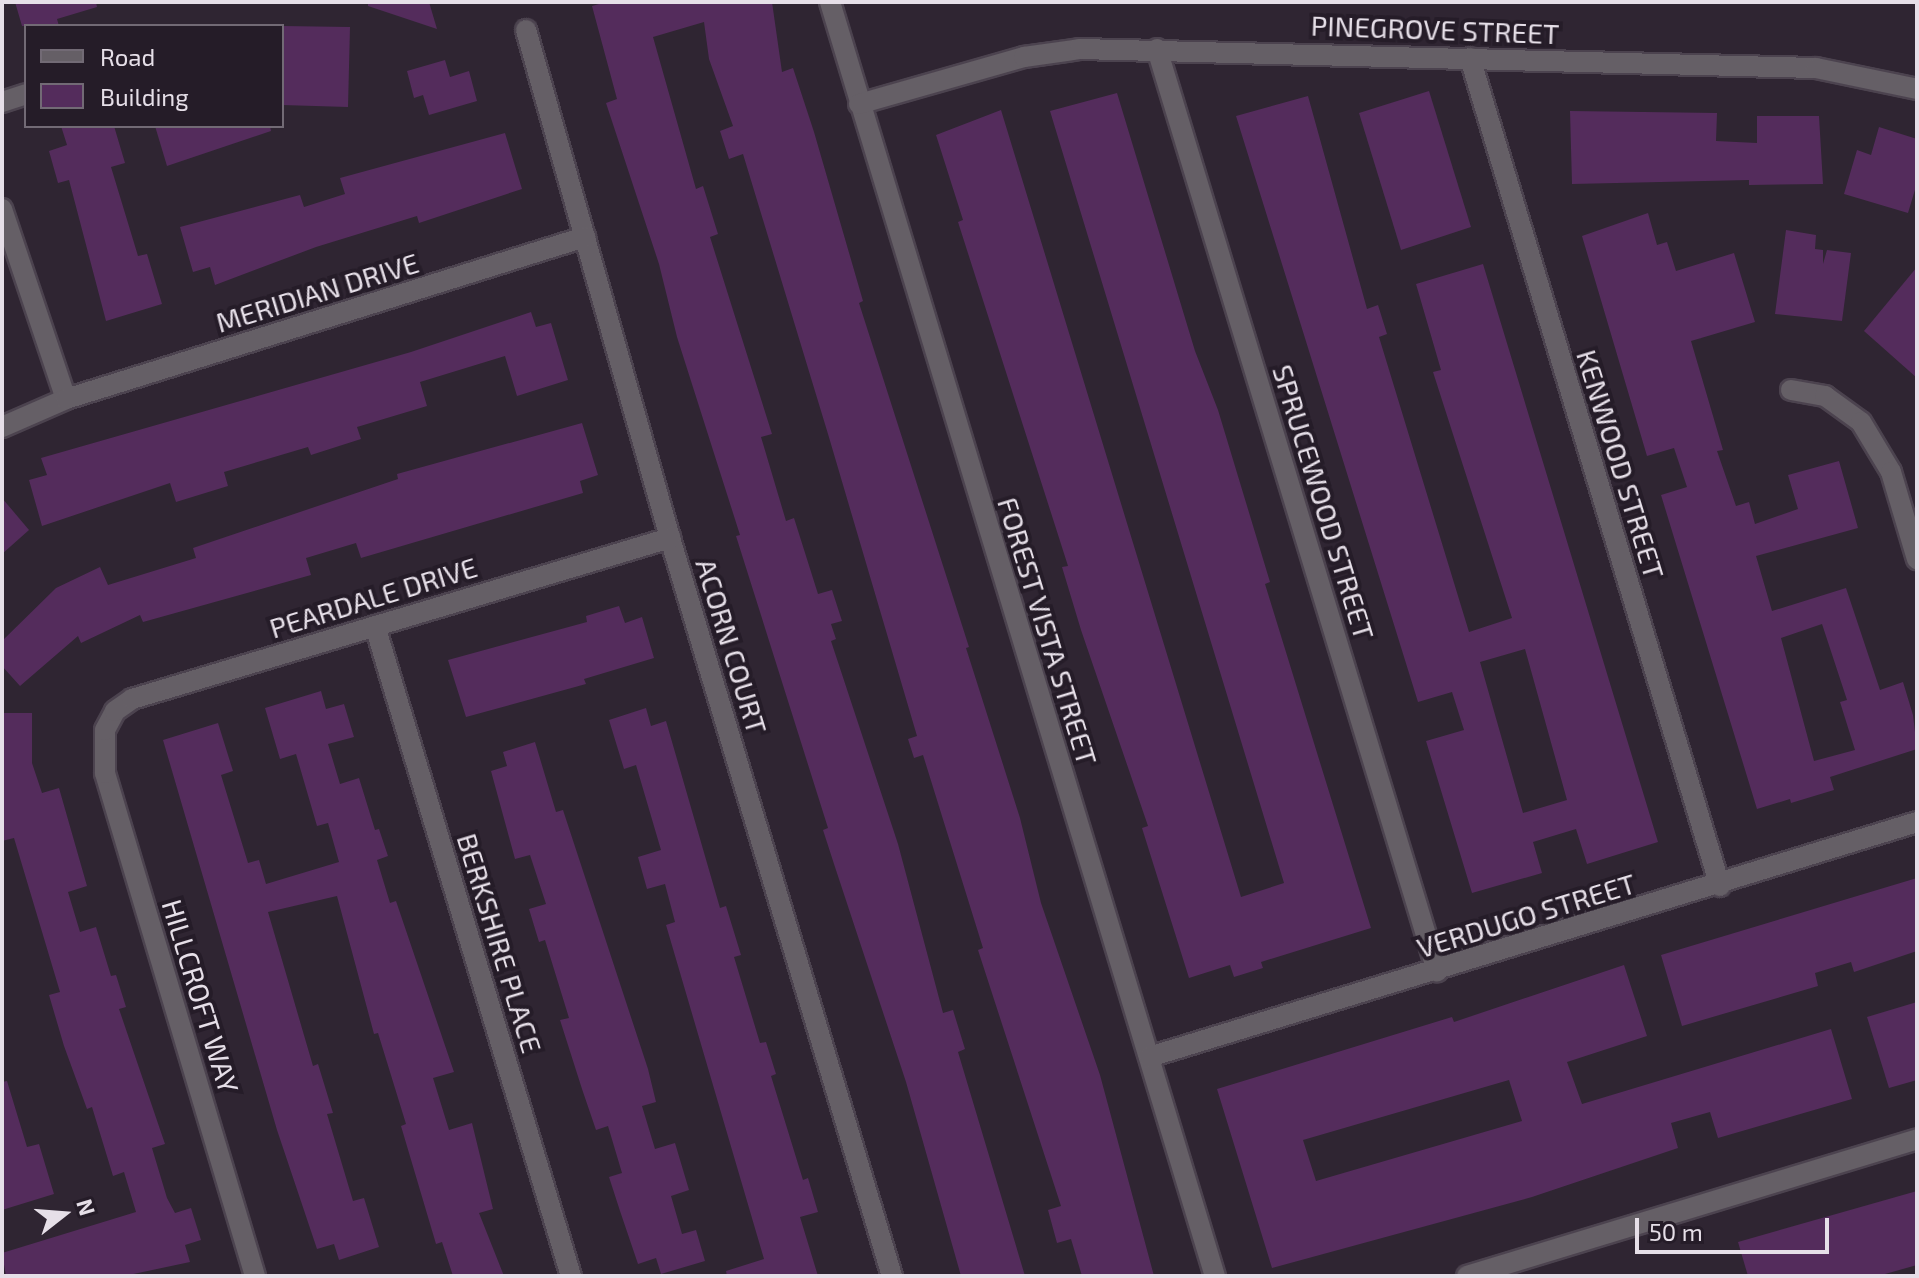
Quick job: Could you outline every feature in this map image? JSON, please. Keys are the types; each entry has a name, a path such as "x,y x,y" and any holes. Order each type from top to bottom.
{"street":[{"name":"FOREST VISTA STREET","path":"830,2 1215,1276"},
{"name":"ACORN COURT","path":"526,30 670,538 892,1276"},
{"name":"PINEGROVE STREET","path":"859,104 1024,57 1080,49 1816,68 1917,89"},
{"name":"SPRUCEWOOD STREET","path":"1157,49 1437,971"},
{"name":"KENWOOD STREET","path":"1470,58 1720,886"},
{"path":"2,102 24,95"},
{"path":"2,209 66,399"},
{"name":"MERIDIAN DRIVE","path":"2,427 66,399 585,237"},
{"path":"1791,390 1825,396 1861,422 1891,472 1917,559"},
{"name":"PEARDALE DRIVE","path":"105,730 115,711 132,699 670,538"},
{"name":"BERKSHIRE PLACE","path":"375,626 571,1276"},
{"name":"HILLCROFT WAY","path":"105,730 105,773 255,1276"},
{"name":"VERDUGO STREET","path":"1149,1057 1720,886 1917,822"},
{"path":"1467,1276 1917,1139"}],"building":[{"path":"15,2 96,2 97,7 57,19 58,24 22,26"},
{"path":"368,2 429,2 437,29 368,6"},
{"path":"606,2 772,2 782,72 793,68 814,132 863,301 859,303 969,647 966,648 1020,818 1041,903 1100,1075 1154,1276 1082,1276 1071,1239 1057,1243 1048,1210 1061,1206 978,950 983,948 923,755 914,758 908,739 917,736 828,434 743,154 729,159 720,131 733,126 709,59 704,22 653,37 696,189 703,186 718,234 710,237 772,434 761,437 786,521 794,518 818,594 832,590 842,621 831,624 836,639 831,641 898,844 943,1013 953,1010 965,1049 958,1052 1025,1276 961,1276 906,1082 823,830 828,828 736,536 740,535 677,337 659,264 606,103 617,99 592,6"},
{"path":"284,26 350,27 348,107 284,105"},
{"path":"445,60 450,77 469,71 477,101 429,115 423,95 414,98 407,71"},
{"path":"1429,91 1471,227 1401,250 1359,113"},
{"path":"1117,93 1195,351 1218,410 1270,582 1265,584 1371,928 1261,962 1263,968 1234,977 1230,965 1189,978 1142,828 1148,826 1081,630 1062,567 1068,566 958,222 963,220 936,135 1001,110 1241,897 1284,883 1050,111"},
{"path":"1308,96 1367,309 1378,305 1387,334 1379,337 1469,632 1512,618 1433,372 1441,370 1416,284 1483,264 1658,842 1587,864 1576,829 1533,842 1542,873 1472,893 1426,741 1464,730 1452,692 1418,702 1236,116","holes":["1525,649 1567,800 1523,813 1480,662"]},
{"path":"1570,111 1717,113 1716,141 1757,143 1757,116 1819,116 1823,184 1749,185 1749,180 1572,184"},
{"path":"1879,127 1917,139 1917,183 1908,213 1844,194 1857,150 1871,155"},
{"path":"62,128 115,128 125,163 111,167 138,256 147,254 162,304 106,321 69,180 58,183 49,151 67,145"},
{"path":"156,128 270,128 271,131 167,166"},
{"path":"505,133 522,189 419,223 417,216 316,247 215,285 210,267 193,272 180,227 300,195 304,207 345,194 340,178"},
{"path":"1648,213 1657,245 1667,242 1676,271 1734,253 1755,322 1691,341 1723,450 1717,451 1736,506 1749,502 1755,524 1798,509 1788,475 1839,461 1858,528 1756,556 1772,611 1846,588 1880,690 1903,682 1913,715 1917,749 1830,777 1834,790 1757,809 1661,495 1687,487 1674,448 1647,456 1582,236","holes":["1822,624 1847,700 1840,702 1855,750 1814,761 1781,638"]},
{"path":"1786,230 1816,235 1815,249 1823,250 1823,264 1827,250 1851,253 1842,321 1775,314"},
{"path":"1917,267 1917,378 1864,331"},
{"path":"531,312 536,327 551,323 568,380 517,396 505,356 420,382 427,406 357,427 361,439 311,455 308,447 224,472 228,486 176,502 170,483 42,526 29,480 47,475 41,458 411,352"},
{"path":"582,423 598,475 580,481 583,493 361,558 356,543 306,558 311,575 143,622 140,615 81,643 78,636 20,686 2,666 2,641 56,588 100,567 108,585 196,558 193,548 398,479 397,474"},
{"path":"2,498 29,530 2,554"},
{"path":"619,606 625,623 642,617 654,658 584,679 586,684 466,717 448,660 587,622 586,616"},
{"path":"321,691 326,709 344,704 354,737 328,744 340,784 359,778 375,830 379,829 388,856 377,860 390,903 396,901 454,1072 433,1078 449,1130 472,1123 493,1209 479,1213 504,1276 453,1276 442,1242 436,1244 401,1126 406,1124 378,1033 374,1034 337,896 268,912 313,1066 318,1064 333,1113 327,1114 353,1201 364,1198 379,1247 339,1260 334,1244 317,1249 277,1130 163,740 218,723 233,771 221,775 248,863 259,860 266,884 339,862 328,823 317,826 296,754 280,759 265,708"},
{"path":"646,708 651,726 666,721 720,908 726,906 741,955 734,957 760,1043 766,1042 776,1074 771,1076 803,1180 808,1178 818,1212 800,1217 818,1276 727,1276 726,1271 764,1259 666,925 675,922 665,884 647,889 638,857 661,850 636,765 624,769 609,720"},
{"path":"2,713 32,713 32,763 42,793 59,788 87,886 68,892 80,932 96,927 111,976 116,975 126,1007 119,1009 165,1144 152,1148 167,1198 175,1213 191,1208 201,1240 185,1245 190,1262 124,1276 6,1276 2,1253 136,1212 124,1172 113,1176 92,1107 87,1109 64,1046 49,995 60,992 14,838 2,841"},
{"path":"535,742 556,812 563,810 648,1069 656,1102 642,1106 655,1149 675,1143 689,1190 671,1196 682,1234 696,1230 705,1261 661,1274 656,1258 638,1264 620,1211 609,1177 622,1173 608,1126 596,1130 560,1020 569,1018 545,940 539,942 529,909 546,904 530,855 515,859 491,771 507,766 503,752"},
{"path":"1917,878 1917,951 1854,972 1851,962 1815,973 1818,986 1682,1026 1661,955"},
{"path":"1624,965 1647,1036 1567,1062 1582,1104 1831,1029 1852,1099 1718,1138 1710,1112 1671,1123 1678,1148 1532,1197 1272,1268 1217,1089 1452,1017 1454,1022","holes":["1509,1080 1522,1121 1316,1181 1303,1140"]},
{"path":"1917,1002 1917,1080 1889,1088 1867,1017"},
{"path":"7,1081 27,1147 39,1144 54,1194 2,1210 2,1082"},
{"path":"1917,1191 1917,1265 1878,1276 1748,1276 1738,1242"}]}
